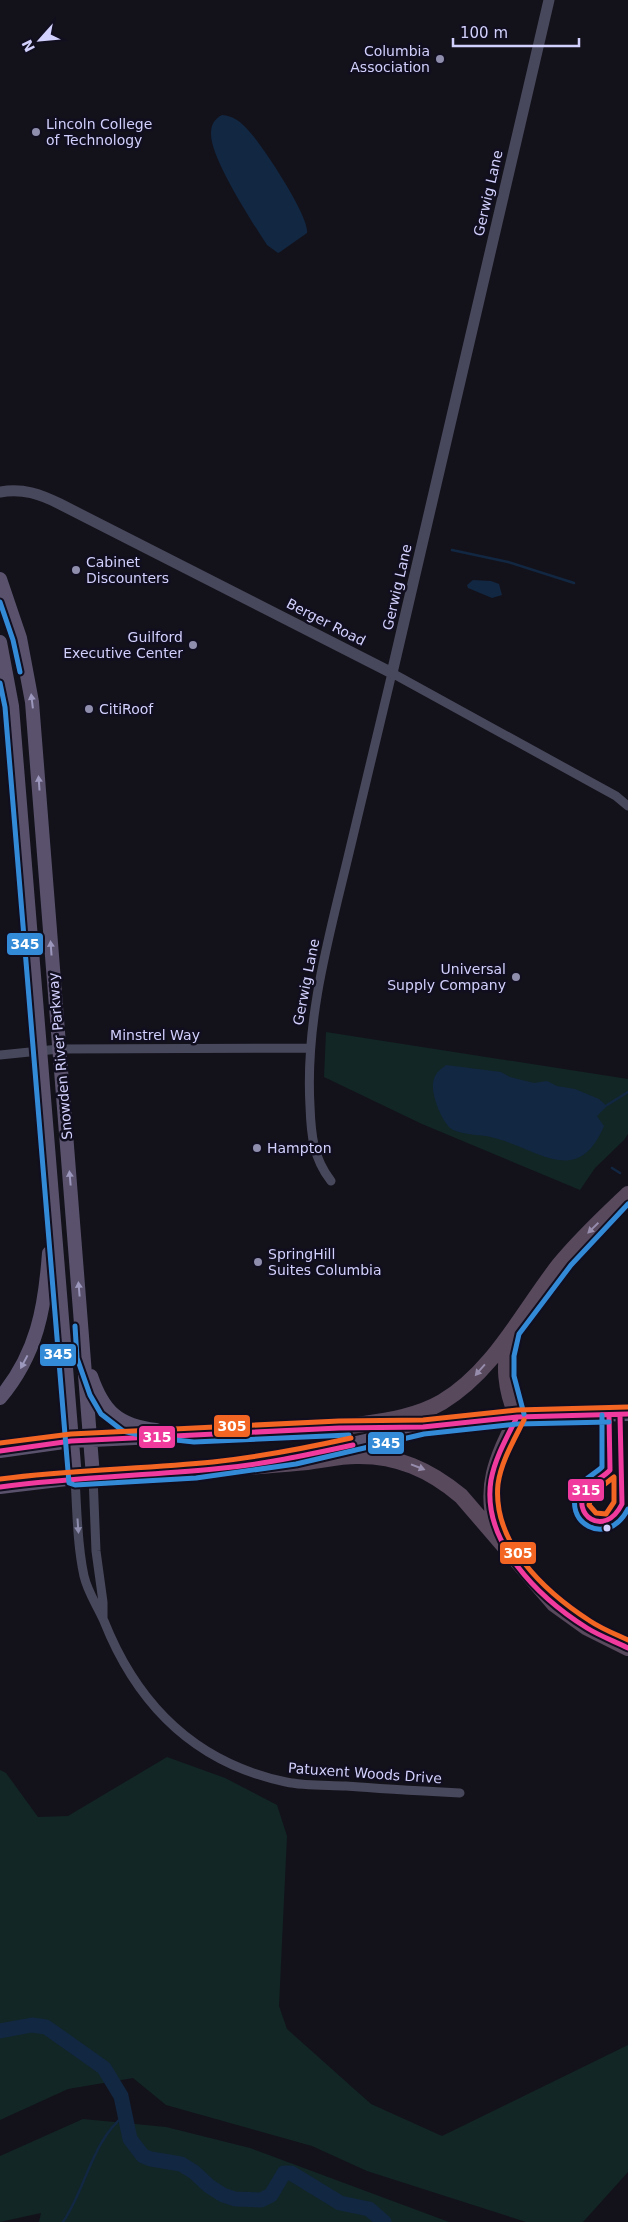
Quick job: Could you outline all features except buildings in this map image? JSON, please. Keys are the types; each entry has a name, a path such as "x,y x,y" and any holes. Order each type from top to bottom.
{"highway":[{"path":"339,1428 406,1416 441,1402 475,1376 511,1332 560,1263 583,1237 628,1194"},
{"path":"500,1540 492,1512 491,1481 496,1462 517,1417 508,1394 505,1371 511,1332"},
{"path":"196,1471 297,1463 355,1456 386,1458 425,1470 444,1481 461,1496 554,1604 586,1627 628,1648"}],"main road":[{"name":"Snowden River Parkway","path":"0,579 20,638 32,702 92,1440 93,1476"},
{"name":"Snowden River Parkway","path":"0,642 12,706 75,1478"},
{"path":"0,1398 26,1358 41,1322 47,1290 53,1207"},
{"path":"84,1356 97,1392 107,1409 116,1417 136,1427 194,1434"},
{"path":"0,1451 71,1441 339,1428 424,1427 517,1417 628,1414"},
{"path":"0,1487 93,1476 196,1471 295,1457 424,1427"}],"street":[{"name":"Gerwig Lane","path":"331,1181 321,1168 312,1142 308,1078 315,999 549,0"},
{"name":"Berger Road","path":"0,492 21,490 60,504 392,673 524,744 616,796 628,806"},
{"name":"Minstrel Way","path":"0,1055 59,1049 310,1048"},
{"name":"Patuxent Woods Drive","path":"93,1476 96,1551 103,1602 102,1618"},
{"name":"Patuxent Woods Drive","path":"75,1478 83,1574 88,1591 116,1650 149,1702 189,1738 237,1767 288,1782 460,1793"}],"green space":[{"path":"326,1032 628,1079 628,1134 595,1168 580,1190 422,1124 324,1077"},
{"path":"167,1757 225,1778 277,1805 287,1836 279,2006 287,2029 371,2104 442,2136 628,2045 628,2172 583,2222 526,2222 367,2171 312,2146 166,2105 133,2078 68,2089 0,2120 0,1770 6,1773 38,1817 68,1816"},
{"path":"83,2119 166,2127 250,2148 449,2222 39,2222 41,2213 0,2222 0,2156"}],"water":[{"path":"222,115 230,116 239,122 254,138 284,180 301,212 307,233 278,253 267,245 260,235 233,190 218,159 211,131 215,120"},
{"path":"473,580 491,581 499,584 502,595 492,598 468,588 467,585"},
{"path":"446,1065 501,1072 510,1077 534,1083 547,1081 557,1086 575,1089 599,1099 607,1106 597,1116 604,1126 594,1145 583,1155 570,1160 557,1160 493,1137 453,1130 441,1114 433,1091 435,1077"}],"waterway":[{"path":"452,550 508,562 574,583"},
{"path":"607,1105 628,1092"},
{"path":"612,1168 620,1173"},
{"path":"0,2031 32,2025 46,2027 104,2068 121,2096 130,2139 143,2156 181,2164 194,2172 209,2186 223,2195 235,2199 261,2200 271,2195 284,2173 291,2173 340,2203 369,2209 384,2222"},
{"path":"63,2222 105,2137 126,2114"}],"transit line":[{"name":"345","path":"0,602 13,640 20,672"},
{"name":"345","path":"0,683 5,707 69,1483 75,1485 196,1478 296,1464 424,1434 517,1424 609,1422"},
{"name":"345","path":"524,1414 514,1376 514,1356 519,1334 571,1265 628,1204"},
{"name":"345","path":"75,1326 77,1358 90,1395 101,1414 123,1431 148,1437 194,1442 349,1435"},
{"name":"305","path":"0,1443 71,1434 339,1421 423,1420 517,1410 628,1407"},
{"name":"315","path":"0,1451 71,1441 339,1428 423,1427 517,1417 628,1414"},
{"name":"345","path":"602,1415 602,1467 579,1488 575,1500 576,1511 581,1520 588,1526 598,1529 609,1528 619,1521 628,1509"},
{"name":"315","path":"609,1415 610,1470 588,1487 582,1499 582,1507 586,1514 591,1519 598,1521 607,1520 615,1515 622,1504 620,1415"},
{"name":"315","path":"517,1417 498,1456 491,1480 490,1503 495,1525 504,1546 517,1566 550,1601 587,1628 628,1648"},
{"name":"305","path":"524,1420 505,1459 498,1484 498,1506 513,1546 525,1564 556,1596 595,1624 628,1640"},
{"name":"305","path":"0,1479 248,1458 351,1438"},
{"name":"315","path":"0,1487 249,1465 353,1445"},
{"name":"305","path":"614,1477 614,1502 606,1514 596,1513 589,1505 592,1494 614,1477"}],"place":[{"name":"Columbia Association","path":"440,59"},
{"name":"Lincoln College of Technology","path":"36,132"},
{"name":"Cabinet Discounters","path":"76,570"},
{"name":"Guilford Executive Center","path":"193,645"},
{"name":"CitiRoof","path":"89,709"},
{"name":"Universal Supply Company","path":"516,977"},
{"name":"Hampton","path":"257,1148"},
{"name":"SpringHill Suites Columbia","path":"258,1262"}]}
